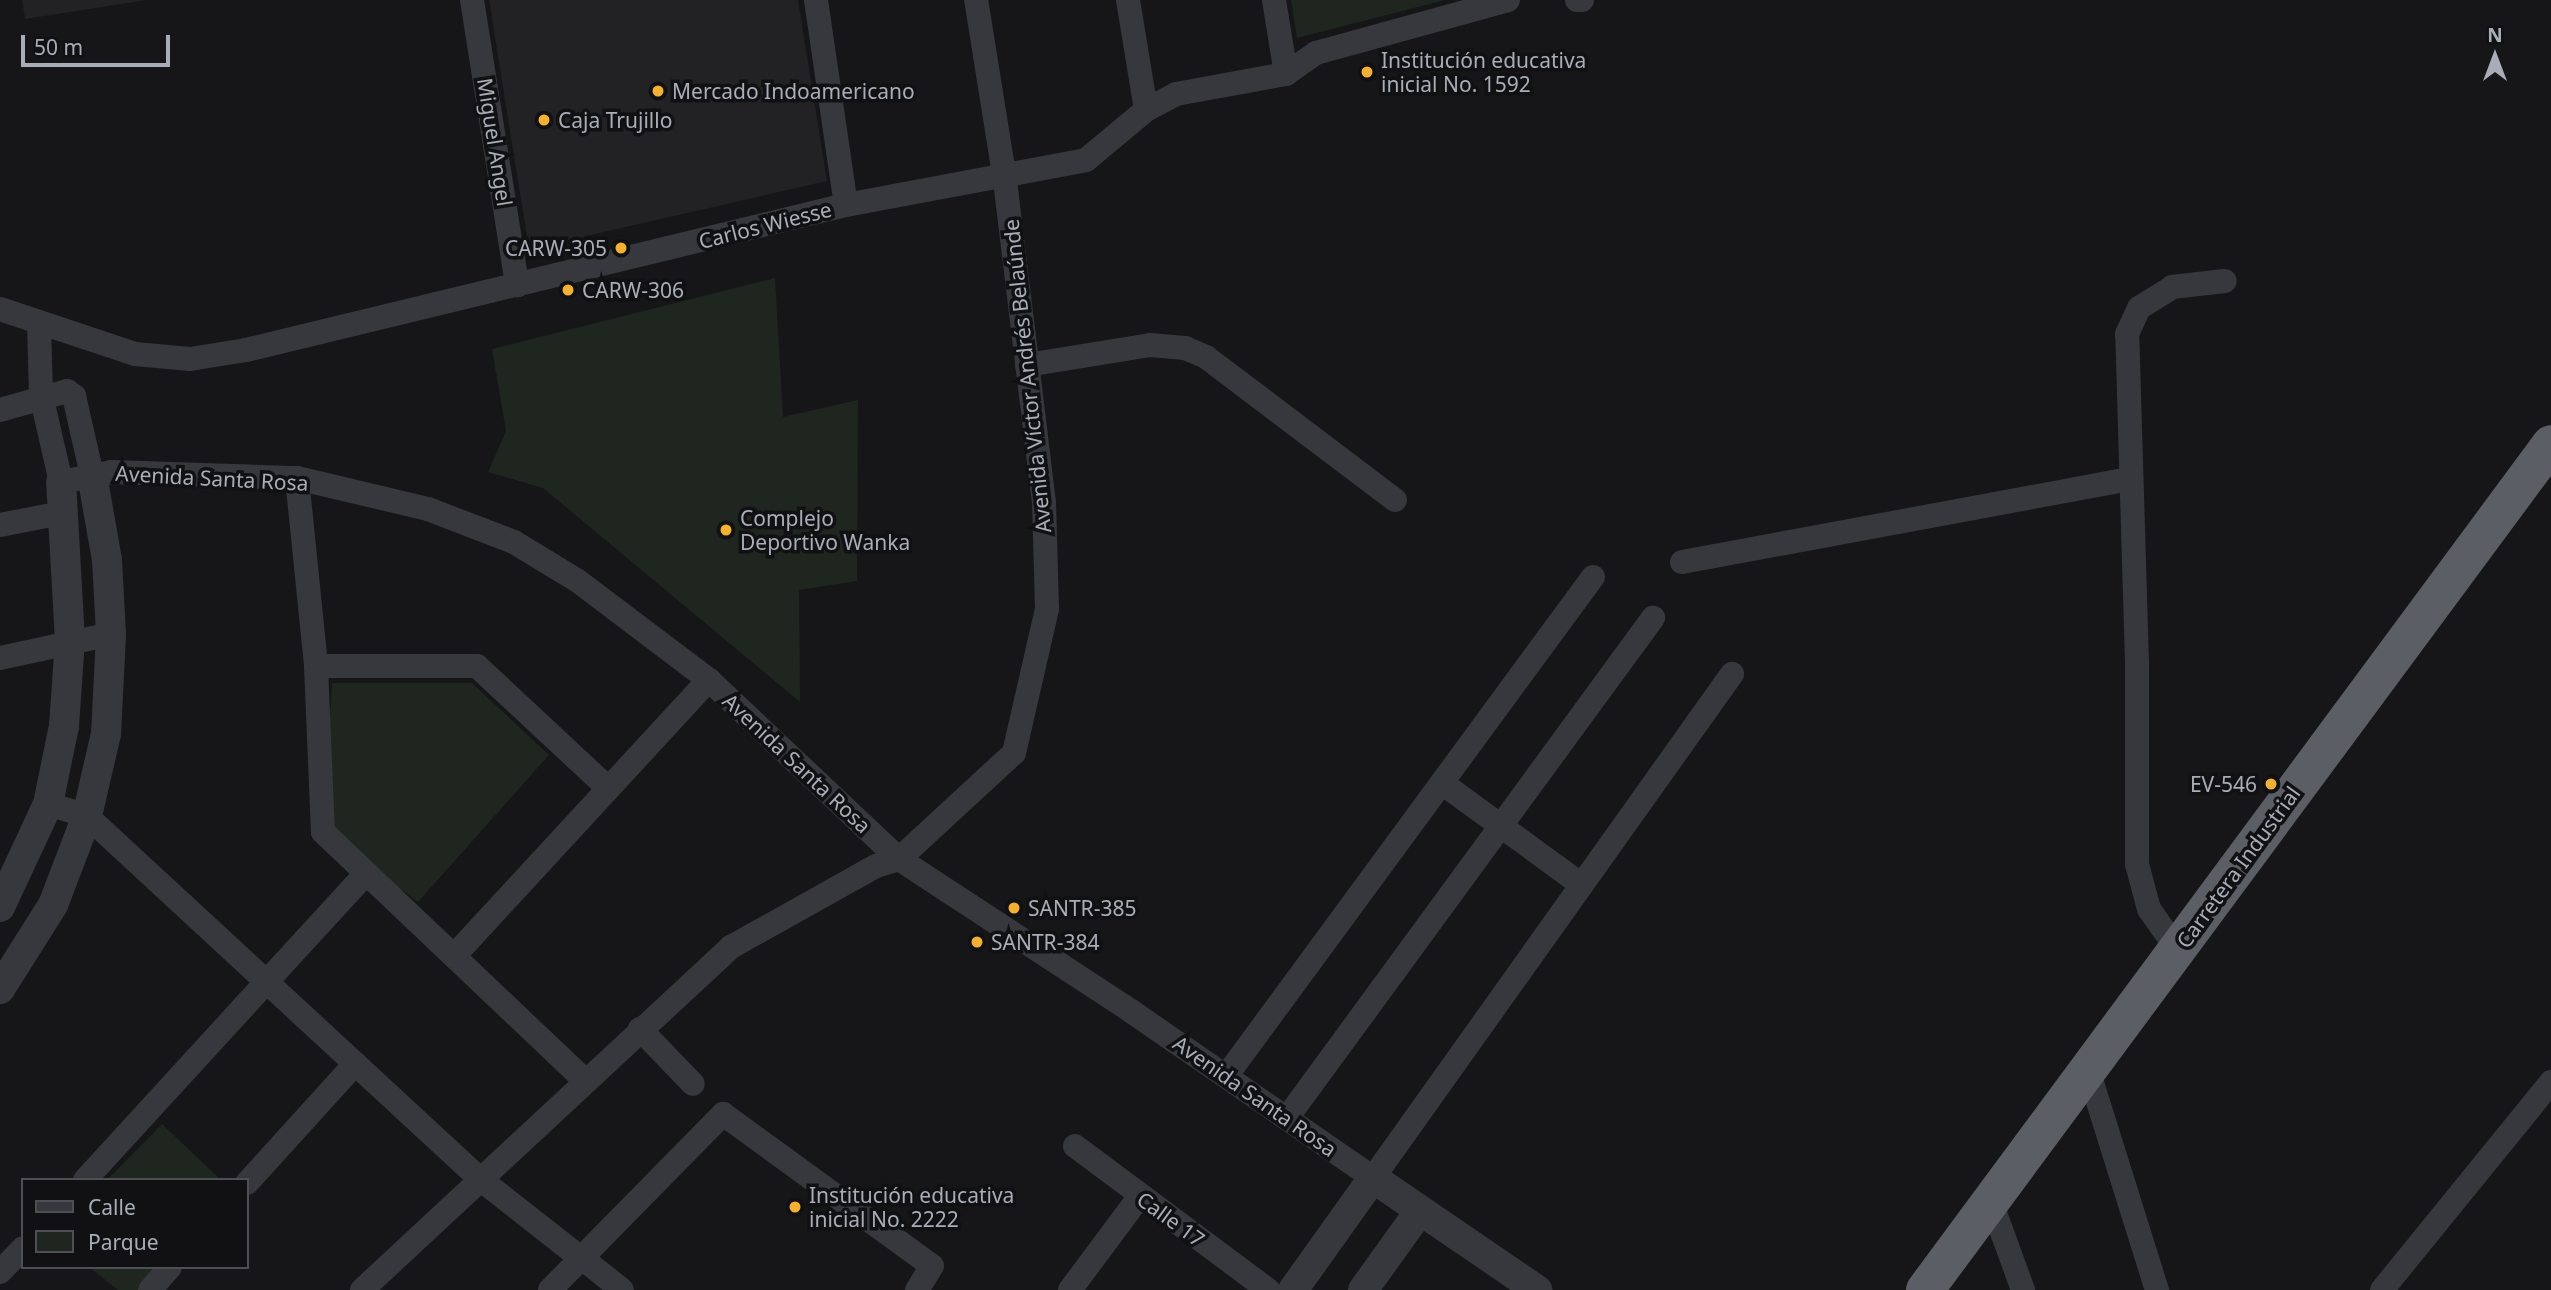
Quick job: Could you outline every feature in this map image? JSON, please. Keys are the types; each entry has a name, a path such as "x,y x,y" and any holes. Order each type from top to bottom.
{"highway":[{"name":"Carretera Industrial","path":"1925,1290 2551,444"}],"street":[{"name":"Miguel Angel","path":"472,0 517,285"},
{"path":"816,0 846,205"},
{"name":"Avenida Víctor Andrés Belaúnde","path":"899,859 1014,753 1047,608 1044,503 1004,174 976,0"},
{"path":"1128,0 1146,110"},
{"path":"1274,0 1286,74"},
{"name":"Carlos Wiesse","path":"0,309 135,354 190,359 246,350 846,205 1086,160 1146,110 1176,94 1286,74 1316,53 1508,0"},
{"path":"2177,949 2149,909 2137,864 2127,334 2139,308 2172,288 2225,281"},
{"path":"0,907 48,804 64,726 70,641 61,482 41,395 39,324"},
{"path":"1027,365 1150,345 1185,348 1206,358 1395,500"},
{"name":"Avenida Santa Rosa","path":"41,395 58,391 74,396 92,475 112,472 297,478 428,509 514,542 578,581 709,680 899,859 1227,1075 1419,1212 1537,1290"},
{"path":"0,410 41,395"},
{"path":"0,989 53,905 87,816 106,734 111,634 107,560 92,475 61,482"},
{"path":"297,478 317,666 323,832 584,1080"},
{"path":"1682,562 2130,479"},
{"path":"0,524 62,513"},
{"path":"1227,1075 1593,578"},
{"path":"1287,1118 1653,618"},
{"path":"0,658 111,634"},
{"path":"317,666 477,666 608,788"},
{"path":"1293,1290 1732,674"},
{"path":"454,957 709,680"},
{"path":"1442,783 1582,885"},
{"path":"48,804 87,816 480,1179 622,1290"},
{"path":"362,1290 584,1080 731,947 876,866 899,859"},
{"path":"87,1178 366,873"},
{"path":"640,1030 693,1084"},
{"path":"248,1182 355,1064"},
{"path":"2088,1070 2157,1290"},
{"path":"2382,1290 2551,1082"},
{"path":"550,1290 723,1114 932,1266 917,1290"},
{"name":"Calle 17","path":"1074,1146 1268,1290"},
{"path":"1070,1290 1140,1196"},
{"path":"1991,1202 2023,1290"},
{"path":"1363,1290 1419,1212"},
{"path":"0,1272 21,1250"},
{"path":"150,1290 168,1269"}],"shaded area":[{"path":"22,0 147,0 25,19"},
{"name":"Mercado Indoamericano","path":"489,0 798,0 827,181 529,249"}],"green space":[{"path":"1291,0 1445,0 1297,38"},
{"name":"Complejo Deportivo Wanka","path":"775,278 783,417 858,400 857,581 799,590 800,702 543,488 488,472 506,431 492,349"},
{"path":"332,683 472,683 549,755 418,902 323,832"},
{"path":"162,1124 219,1178 109,1178"},
{"path":"92,1269 168,1269 150,1290 118,1290"}],"place":[{"name":"Institución educativa inicial No. 1592","path":"1367,72"},
{"name":"Mercado Indoamericano","path":"658,91"},
{"name":"Caja Trujillo","path":"544,120"},
{"name":"CARW-305","path":"621,248"},
{"name":"CARW-306","path":"568,290"},
{"name":"Complejo Deportivo Wanka","path":"726,530"},
{"name":"EV-546","path":"2271,784"},
{"name":"SANTR-385","path":"1014,908"},
{"name":"SANTR-384","path":"977,942"},
{"name":"Institución educativa inicial No. 2222","path":"795,1207"}]}
